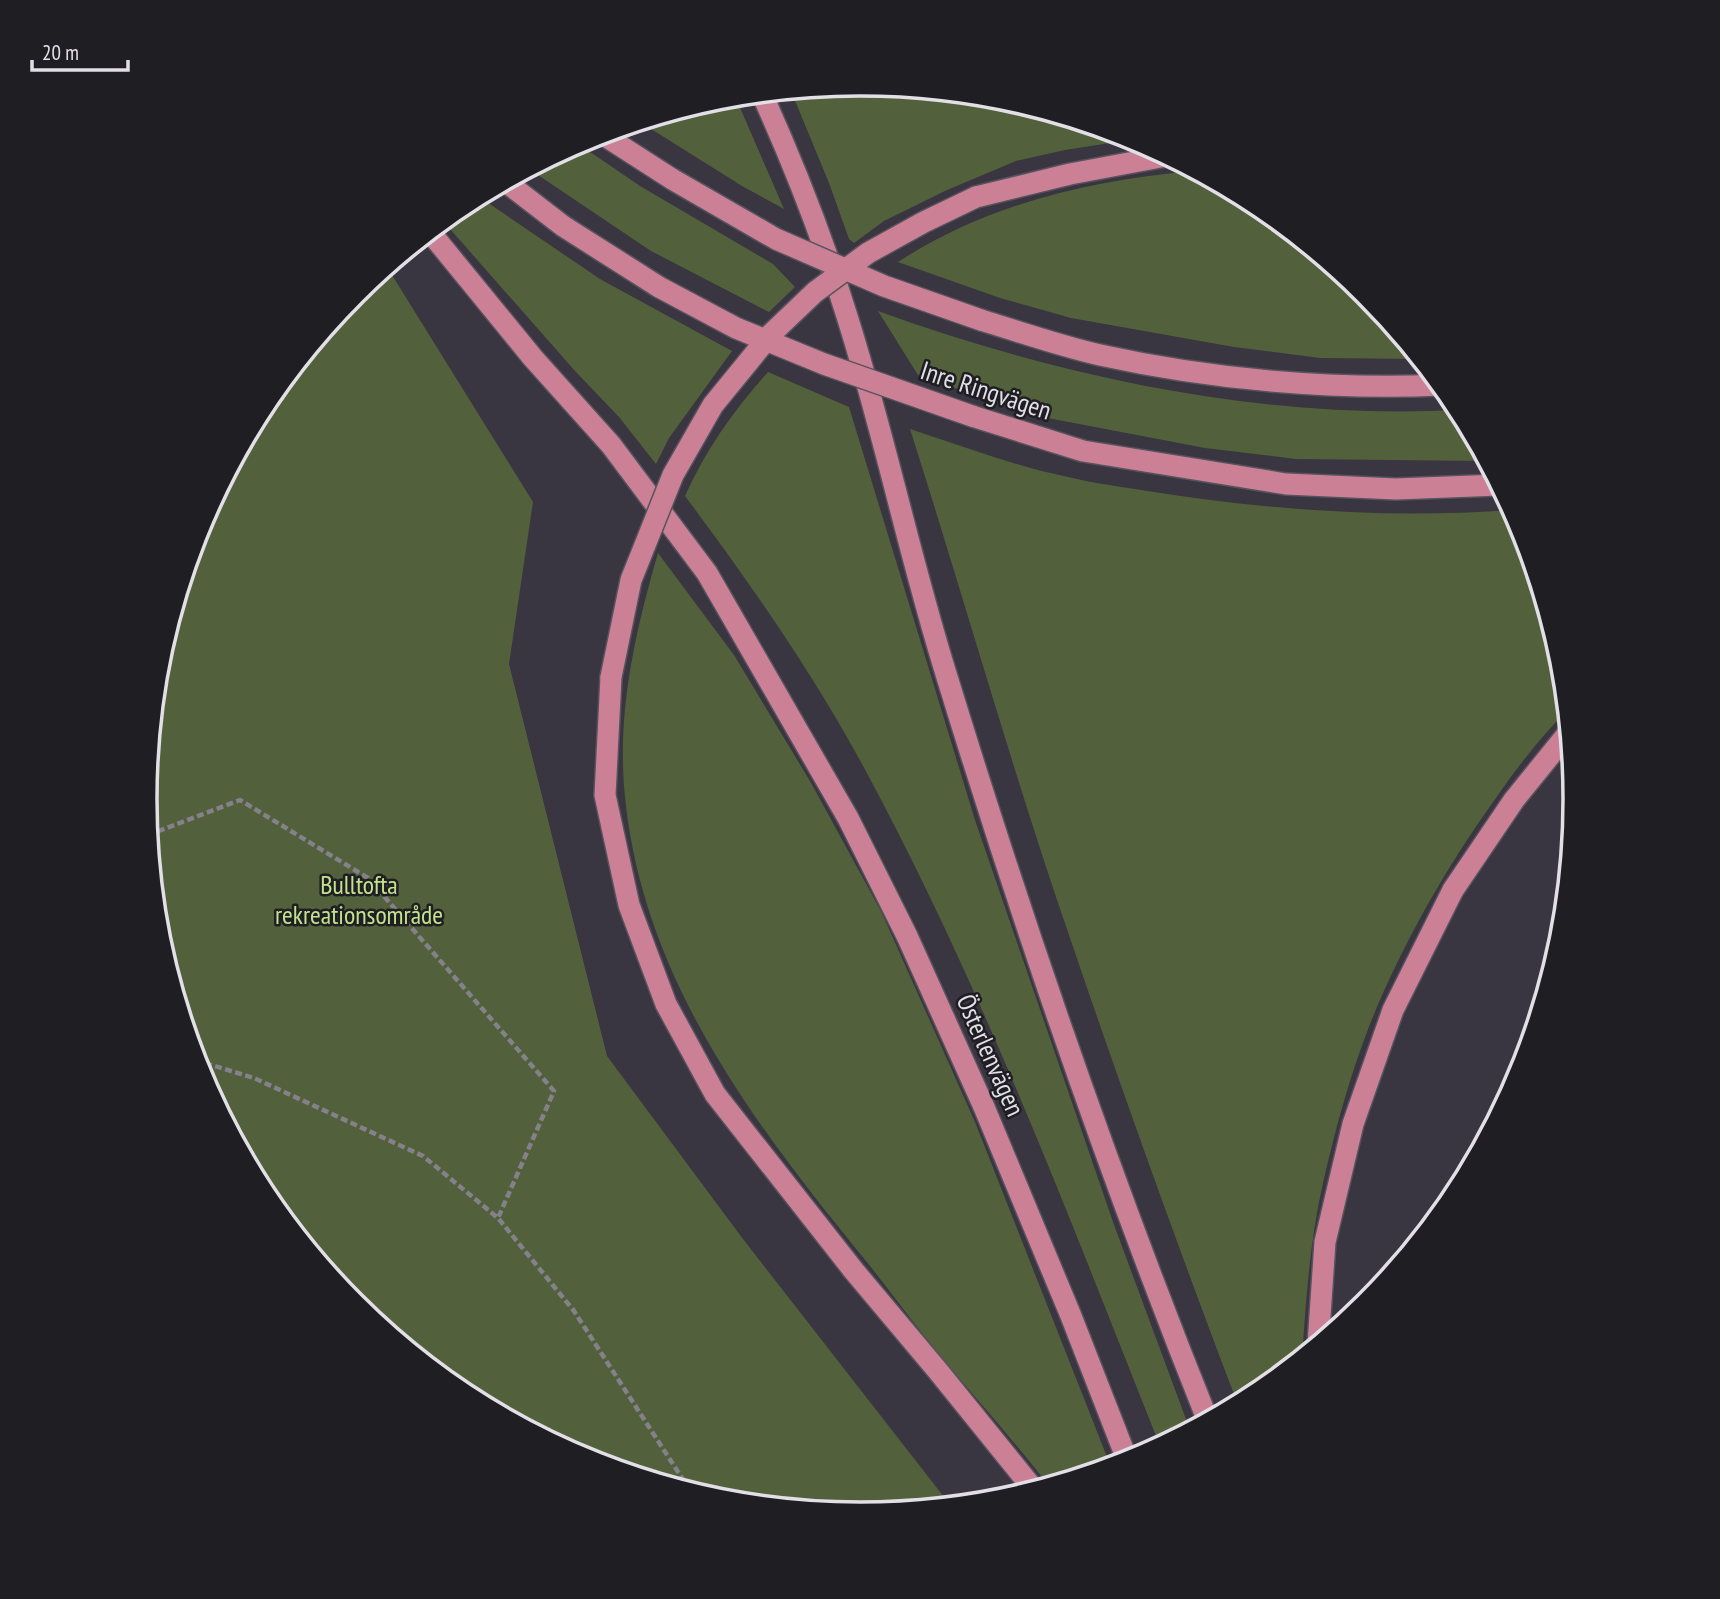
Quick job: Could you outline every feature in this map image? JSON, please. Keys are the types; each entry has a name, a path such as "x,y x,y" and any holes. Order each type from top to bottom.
{"highway":[{"path":"766,102 801,181 846,312 945,673 1014,890 1085,1097 1164,1312 1205,1413"},
{"path":"614,142 672,179 776,239 884,286 981,320 1098,354 1224,377 1394,387 1428,386"},
{"path":"1028,1482 854,1271 715,1094 666,1004 629,905 605,795 611,677 631,580 673,475 713,405 771,334 815,292 868,253 976,197 1070,174 1149,159"},
{"name":"Inre Ringvägen","path":"514,187 563,226 659,287 736,328 836,368 972,416 1083,451 1286,484 1396,489 1490,485"},
{"name":"Österlenvägen","path":"436,239 533,358 611,445 707,573 849,818 907,936 984,1107 1124,1451"},
{"path":"1319,1332 1325,1242 1353,1124 1392,1010 1453,890 1514,800 1561,742"}],"path":[{"path":"158,831 240,800 368,877 554,1091 498,1218"},
{"path":"208,1064 254,1078 423,1157 498,1218 574,1311 683,1480"}],"green space":[{"path":"860,96 952,102 1042,120 1110,143 1016,161 947,190 884,221 854,243 849,239 795,100"},
{"path":"740,107 784,209 651,129"},
{"path":"589,151 640,186 773,264 795,287 769,312 651,251 538,175"},
{"path":"1178,173 1251,215 1324,271 1357,302 1408,359 1320,358 1234,347 1071,318 1000,298 898,262 932,242 1003,210 1078,188"},
{"path":"488,203 600,279 732,351 669,438 656,464 619,417 450,229"},
{"name":"Bulltofta rekreationsområde","path":"392,275 533,502 509,664 607,1056 743,1239 944,1498 860,1503 768,1497 723,1489 678,1479 591,1449 508,1409 469,1384 396,1328 331,1263 302,1228 275,1190 229,1111 194,1026 170,937 158,845 158,754 170,662 181,617 210,530 229,488 275,409 331,336"},
{"path":"878,311 1019,356 1164,389 1237,401 1311,408 1446,410 1476,461 1296,459 1205,448 1032,415 918,375"},
{"path":"768,372 849,407 975,820 1113,1222 1187,1422 1156,1437 1021,1100 946,930 905,847 822,695 756,594 685,496 702,462 744,401"},
{"path":"910,429 1028,467 1114,486 1187,497 1326,511 1466,513 1501,511 1526,573 1539,617 1550,662 1558,720 1523,761 1467,840 1417,924 1375,1012 1352,1075 1323,1183 1312,1248 1303,1345 1234,1395 1090,996 1008,748"},
{"path":"658,553 734,655 810,781 881,911 975,1122 1107,1457 1043,1479 932,1346 823,1208 743,1098 708,1041 677,982 652,920 634,855 624,786 624,727 630,668"}]}
